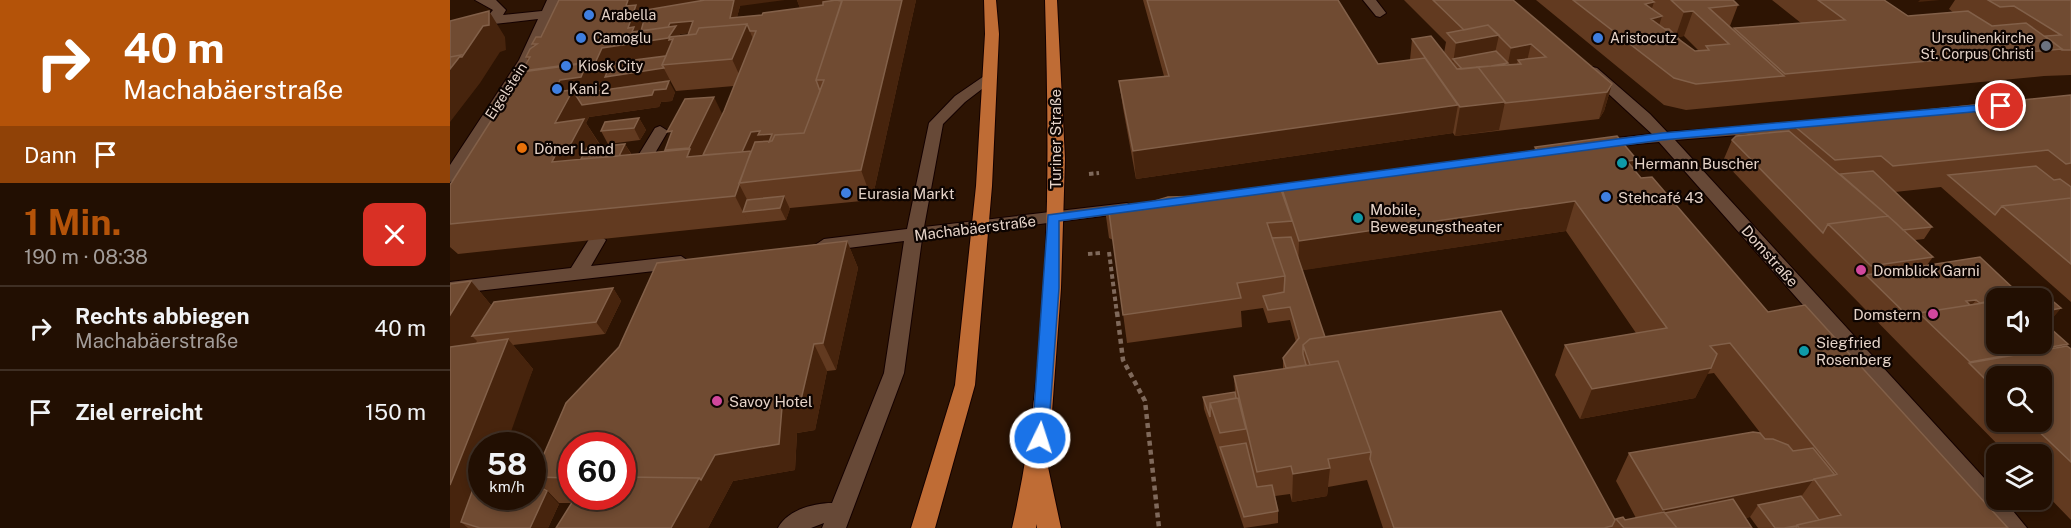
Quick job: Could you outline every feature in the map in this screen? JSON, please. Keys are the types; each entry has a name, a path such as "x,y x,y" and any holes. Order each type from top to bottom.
{"main road":[{"path":"923,528 965,384 980,227 990,76 990,0"},
{"name":"Turiner Straße","path":"1024,528 1038,462 1052,288 1057,159 1051,0"},
{"path":"1038,462 1048,528"}],"street":[{"path":"481,0 492,3 500,10 492,20"},
{"path":"1369,0 1380,14"},
{"path":"450,36 492,20 550,7"},
{"name":"Eigelstein","path":"450,177 526,60 550,7"},
{"name":"Domstraße","path":"1582,62 1645,117 2015,528"},
{"path":"790,528 816,513 837,520 894,373 914,235 936,123 960,99 990,76"},
{"path":"1580,148 1662,137 1826,123"},
{"path":"629,184 660,131"},
{"name":"Machabäerstraße","path":"807,247 1139,207"},
{"path":"577,274 597,240"},
{"path":"450,288 697,260"}],"path":[{"path":"1109,252 1123,360 1145,401 1159,528"}],"building":[{"path":"559,0 628,0 626,6 636,5 628,28 634,27 632,32 676,26 668,38 602,48 596,61 522,71 530,57 526,57 530,49 537,44 532,44 536,37 541,37"},
{"path":"705,0 734,0 730,18 823,5 823,2 836,0 842,1 816,80 820,91 804,133 775,135 769,142 772,134 758,135 760,131 751,132 742,152 703,155 724,111 756,31 750,31 747,24 699,28 696,34 688,35 693,21 670,23 668,27 641,31 644,20 640,11"},
{"path":"842,0 902,0 861,170 739,183 755,142 772,141 775,135 804,133 824,80 816,80"},
{"path":"1147,0 1338,0 1378,64 1425,58 1458,105 1133,151 1119,81 1169,76"},
{"path":"1433,0 1513,0 1612,84 1607,92 1505,103 1476,67 1521,64 1518,60 1546,57 1531,44 1511,48 1488,25 1464,30"},
{"path":"1573,0 1651,0 1654,2 1645,4 1662,16 1651,19 1695,51 1709,50 1706,46 1729,44 1693,11 1684,12 1671,0 1733,0 1738,5 1709,8 1784,76 1696,84 1674,78"},
{"path":"1818,0 1884,0 1908,16 1968,11 1992,26 2026,23 2062,49 1785,74 1734,28 1845,20"},
{"path":"1988,0 2071,0 2071,50 2060,49 2062,49 2045,36 2061,35 2014,6 2000,7"},
{"path":"489,11 489,25 483,26 462,57 461,55 450,57 450,21"},
{"path":"747,24 732,59 662,65 673,39 669,40 670,37 696,34 699,28"},
{"path":"1488,25 1499,35 1456,43 1447,33"},
{"path":"1431,36 1457,69 1478,67 1505,102 1460,107 1412,39"},
{"path":"1496,51 1508,63 1462,69 1453,59"},
{"path":"461,55 450,69 450,57"},
{"path":"666,56 662,65 664,68 605,77 611,63"},
{"path":"587,63 581,77 560,80 554,92 573,90 555,123 584,119 568,149 558,150 552,162 690,149 687,157 751,151 735,196 450,224 450,185 522,72"},
{"path":"669,81 666,89 654,90 652,95 582,105 575,94"},
{"path":"2071,95 2071,163 2066,164 2048,150 1893,166 1881,156 1835,160 1792,124"},
{"path":"714,97 689,148 665,150 672,131 667,132 685,99"},
{"path":"639,118 634,128 601,131 605,122"},
{"path":"1789,131 1888,216 1828,224 1823,233 1732,140 1736,136"},
{"path":"1617,136 1637,160 1627,161 1641,178 1652,177 1768,312 1805,305 1986,504 1986,510 1992,510 2008,528 1799,528 1797,525 1841,515 1814,479 1837,474 1730,343 1710,346 1717,354 1711,368 1592,389 1565,345 1667,328 1575,201 1299,241 1281,186 1539,153 1535,147"},
{"path":"625,144 619,156 581,159 587,148"},
{"path":"2036,166 2054,180 2060,179 2071,187 2071,198 2002,206 1995,215 1948,175"},
{"path":"1873,171 1932,227 1903,230 1840,174"},
{"path":"1280,187 1292,221 1267,223 1285,276 1237,283 1241,298 1123,315 1109,212 1105,209 1138,206 1168,197 1207,196"},
{"path":"784,196 780,208 743,212 747,200"},
{"path":"2071,198 2071,264 2002,206"},
{"path":"1888,216 1933,257 1871,266 1828,224"},
{"path":"1291,237 1325,337 1310,339 1303,345 1306,365 1286,368 1283,358 1299,338 1290,307 1268,310 1263,296 1284,292 1285,276 1272,238"},
{"name":"Savoy Hotel","path":"847,241 823,343 814,344 800,404 782,407 779,444 715,455 701,480 699,478 636,477 636,432 558,432 558,478 546,477 546,449 566,403 619,347 657,263"},
{"path":"1980,257 2013,288 1986,288 1985,302 1966,301 1970,305 1919,313 1913,321 1866,275"},
{"path":"471,281 450,315 450,284"},
{"path":"613,288 596,322 472,336 494,302"},
{"path":"2052,300 2061,308 2052,310"},
{"path":"1986,303 1986,354 2014,354 1970,362 1919,313"},
{"path":"1501,311 1615,520 1612,526 1604,528 1394,528 1370,459 1371,452 1338,361 1310,365 1303,345 1310,339"},
{"path":"2052,330 2068,344 2052,347"},
{"path":"508,339 471,432 468,432 468,440 450,485 450,347"},
{"path":"2067,346 2071,349 2071,462 2040,432 2052,432 2052,366 1986,366 1986,380 1969,363 2021,354 2052,354 2052,349"},
{"path":"1338,361 1371,452 1328,459 1330,468 1293,474 1291,466 1257,472 1234,376"},
{"path":"1235,392 1236,398 1210,403 1210,417 1203,397"},
{"path":"1238,398 1246,429 1220,433 1210,403"},
{"path":"1753,432 1760,433 1765,439 1773,439 1788,445 1793,451 1813,448 1835,475 1663,510 1629,453"},
{"path":"1246,443 1257,487 1272,485 1278,511 1244,517 1220,447"},
{"path":"636,477 699,478 671,528 556,528 567,510 636,510"},
{"path":"1801,496 1819,520 1775,528 1758,505"},
{"path":"1733,499 1752,528 1677,528 1665,513"},
{"path":"468,503 468,510 538,510 530,528 480,528 461,522"},
{"path":"1664,512 1677,528 1624,528 1616,519 1623,517 1625,520"}],"place":[{"name":"Arabella","path":"589,15"},
{"name":"Camoglu","path":"581,38"},
{"name":"Aristocutz","path":"1598,38"},
{"name":"Ursulinenkirche St. Corpus Christi","path":"2046,46"},
{"name":"Kiosk City","path":"566,66"},
{"name":"Kani 2","path":"557,89"},
{"name":"Döner Land","path":"522,148"},
{"name":"Hermann Buscher","path":"1622,163"},
{"name":"Eurasia Markt","path":"846,193"},
{"name":"Stehcafé 43","path":"1606,197"},
{"name":"Mobile, Bewegungstheater","path":"1358,218"},
{"name":"Domblick Garni","path":"1861,270"},
{"name":"Domstern","path":"1933,314"},
{"name":"Siegfried Rosenberg","path":"1804,351"},
{"name":"Savoy Hotel","path":"717,401"}],"route":[{"path":"1040,438 1052,288 1053,218 1662,137 2001,106"}]}
